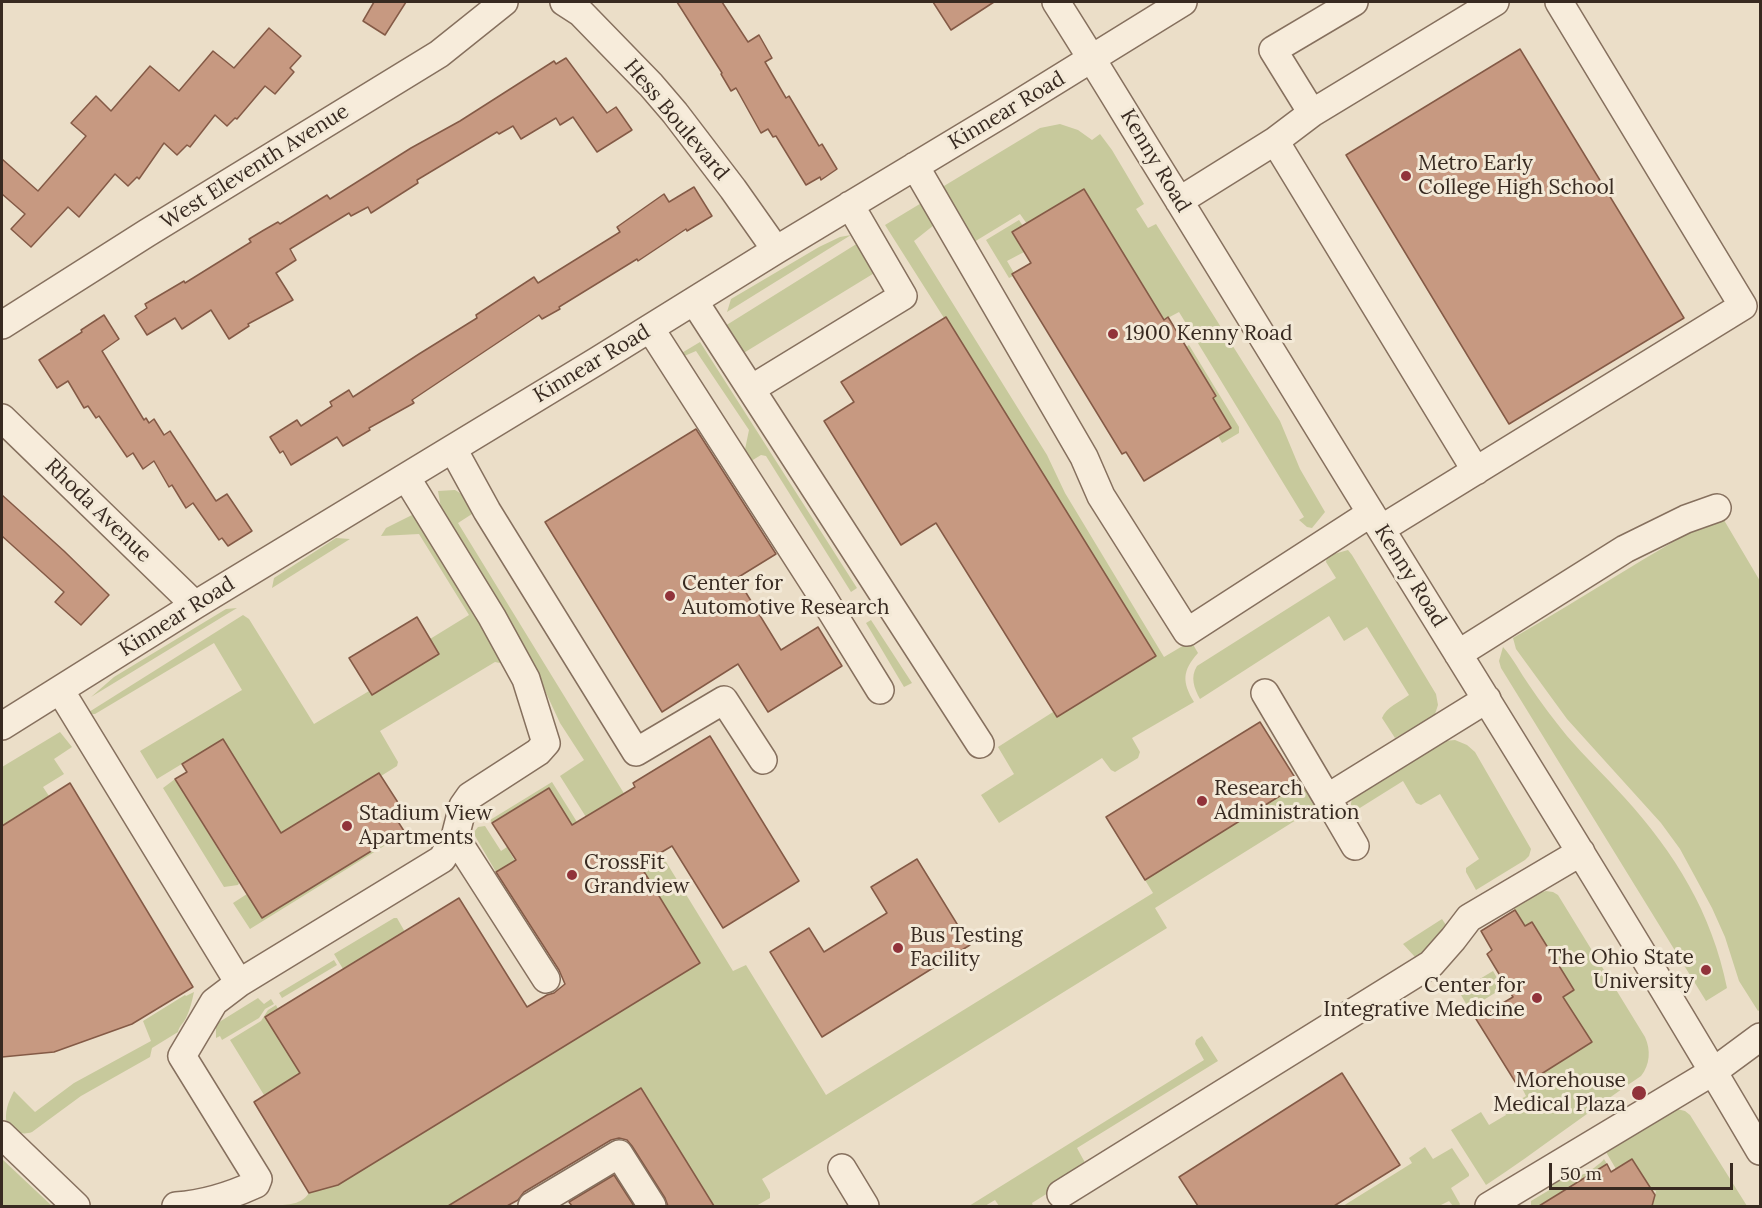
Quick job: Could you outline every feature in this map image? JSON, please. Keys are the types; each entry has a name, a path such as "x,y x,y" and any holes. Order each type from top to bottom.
{"street":[{"name":"West Eleventh Avenue","path":"2,325 439,54 504,2"},
{"name":"Hess Boulevard","path":"564,2 581,14 675,112 776,250"},
{"name":"Kenny Road","path":"1056,2 1581,852 1761,1151"},
{"name":"Kinnear Road","path":"2,726 195,605 1183,2"},
{"path":"1312,113 1273,50 1354,2"},
{"path":"1179,201 1275,141 1312,113 1495,2"},
{"path":"915,166 1084,457 1101,496 1187,632 1376,521 1476,471 1743,306 1559,2"},
{"path":"1275,141 1476,471"},
{"path":"751,389 903,296 850,205"},
{"path":"694,301 980,744"},
{"path":"650,328 880,690"},
{"name":"Rhoda Avenue","path":"2,418 195,605"},
{"path":"453,449 487,511 636,752 724,700 763,760"},
{"path":"176,1206 229,1196 256,1184 258,1179 182,1056 214,1002 239,983 442,859 455,837 463,806 470,796 538,752 546,743 526,679 492,616 406,477"},
{"path":"1458,654 1625,549 1686,519 1717,508"},
{"path":"60,690 239,983"},
{"path":"1264,693 1356,846"},
{"path":"1327,798 1487,699"},
{"path":"455,837 546,979"},
{"path":"1060,1194 1431,964 1469,918 1581,852"},
{"path":"1489,1206 1713,1071 1761,1037"},
{"path":"2,1135 76,1206"},
{"path":"549,1202 619,1154 652,1206"},
{"path":"842,1168 865,1206"}],"green space":[{"path":"1060,124 1078,130 1092,140 1100,134 1112,150 1144,204 1136,209 1148,228 1156,224 1280,421 1300,469 1325,512 1312,528 1299,520 1304,517 1179,312 1164,320 1084,189 1027,224 1020,214 974,242 943,192 944,186 1040,128"},
{"path":"923,202 934,225 914,241 1047,455 1065,493 1164,657 1191,641 1198,653 1189,665 1186,677 1187,688 1194,702 1132,738 1140,752 1138,758 1115,772 1102,758 999,823 981,795 1014,774 998,747 1053,712 1057,717 1156,656 946,317 944,318 885,225"},
{"path":"1019,220 1023,226 1012,233 1024,252 1007,261 1014,273 1009,278 986,240"},
{"path":"851,235 727,312 731,299 819,247 840,237"},
{"path":"858,243 876,272 742,354 725,326"},
{"path":"700,342 857,588 851,592 766,456 761,455 743,466 749,430 696,351 682,357 680,354"},
{"path":"1189,345 1239,427 1239,433 1222,443 1218,436 1231,427 1213,398 1216,396 1186,347"},
{"path":"455,490 466,500 472,514 458,523 733,971 746,965 826,1095 1153,893 1145,880 1304,781 1317,804 1309,812 1155,908 1167,928 762,1179 770,1193 770,1198 756,1206 714,1206 641,1088 448,1206 275,1206 294,1203 302,1200 309,1193 338,1185 700,963 640,865 586,817 560,776 584,760 560,723 535,669 442,514 438,491"},
{"path":"416,513 503,661 495,662 380,731 398,762 397,766 381,776 379,773 281,833 223,739 157,779 140,751 242,690 214,643 95,714 90,714 89,712 243,615 249,619 314,724 369,691 372,695 439,654 430,639 469,615 419,534 381,536 386,528"},
{"path":"1721,515 1760,581 1760,1010 1758,1011 1739,981 1725,937 1680,849 1661,823 1567,719 1516,649 1513,638"},
{"path":"336,538 350,539 272,588 274,578"},
{"path":"1348,550 1436,694 1438,705 1434,717 1395,738 1382,718 1390,708 1409,695 1367,627 1344,641 1329,616 1200,699 1194,682 1197,666 1336,578 1326,562 1327,556"},
{"path":"237,608 91,697 114,677 226,609"},
{"path":"871,620 912,683 904,687 866,623"},
{"path":"1503,647 1567,736 1624,797 1660,840 1689,885 1712,934 1727,988 1706,1001 1501,668 1499,661"},
{"path":"60,732 72,747 54,759 64,774 43,787 49,796 2,826 2,767"},
{"path":"1455,740 1467,745 1475,752 1531,849 1525,860 1476,890 1466,868 1479,859 1440,794 1421,805 1416,803 1403,781 1355,811 1351,806 1354,797 1444,741"},
{"path":"175,779 239,883 238,885 224,887 163,788"},
{"path":"552,782 577,822 572,825 549,788 492,823 490,820"},
{"path":"485,826 501,851 507,847 515,861 496,872 474,832 478,827"},
{"path":"404,831 405,833 250,929 233,903 247,894 262,918"},
{"path":"1546,891 1558,895 1645,1037 1649,1052 1648,1062 1641,1076 1486,1185 1451,1130 1481,1112 1489,1125 1506,1115 1504,1110 1526,1096 1521,1086 1591,1042 1563,997 1574,990 1532,923 1525,926 1513,907"},
{"path":"397,918 405,932 343,969 334,954"},
{"path":"1442,919 1446,925 1420,956 1415,957 1403,944"},
{"path":"334,960 337,965 282,998 279,993"},
{"path":"1493,971 1503,988 1469,1009 1461,995 1470,990 1473,983"},
{"path":"194,992 185,1020 178,1032 152,1048 150,1057 81,1096 32,1132 22,1133 7,1125 7,1108 14,1091 35,1112 74,1083 151,1041 143,1021 185,995"},
{"path":"258,998 264,1004 271,999 274,1004 265,1009 259,1018 222,1040 220,1036 216,1038 216,1024"},
{"path":"276,1005 278,1009 265,1017 300,1073 264,1095 230,1040 261,1021 268,1010"},
{"path":"1202,1036 1218,1061 1077,1148 1088,1168 1032,1203 1033,1206 999,1206 995,1200 985,1206 969,1206 1204,1060 1195,1044 1196,1040"},
{"path":"1673,1108 1690,1115 1747,1206 1652,1206 1656,1191 1628,1185 1631,1160 1616,1169 1606,1152 1608,1147"},
{"path":"1425,1147 1433,1159 1452,1148 1469,1174 1451,1188 1459,1206 1453,1206 1449,1201 1441,1206 1343,1206 1412,1163 1409,1158"},
{"path":"2,1159 52,1206 2,1206"},
{"path":"1604,1159 1607,1164 1539,1206 1531,1206 1531,1201 1551,1189 1552,1185 1549,1181 1577,1177"}],"building":[{"path":"374,2 406,2 385,35 363,21"},
{"path":"677,2 722,2 748,42 759,35 772,58 765,62 786,98 789,96 819,146 822,144 837,169 821,180 820,177 806,185 776,136 773,137 768,129 761,133 736,88 731,91"},
{"path":"933,2 994,2 951,30"},
{"path":"269,28 301,56 290,68 294,72 275,94 265,86 237,119 235,118 227,126 215,115 190,147 187,145 177,155 164,143 139,179 137,177 128,186 115,174 79,217 68,207 31,247 11,229 25,214 2,194 2,159 38,191 86,136 71,123 96,96 111,111 150,66 179,91 213,51 234,68"},
{"path":"1520,49 1684,318 1509,424 1346,155"},
{"path":"566,58 607,113 616,107 632,130 597,152 573,117 560,125 556,118 521,139 513,126 499,134 497,132 417,180 418,183 371,213 368,207 351,216 349,213 290,249 296,260 276,273 293,300 248,324 249,326 229,339 211,310 182,329 175,318 147,335 135,316 147,308 145,304 184,281 185,283 251,242 249,239 264,230 278,222 280,224 327,195 330,199 554,61 556,64"},
{"path":"694,187 712,216 687,231 686,229 638,261 637,259 559,307 560,309 542,319 539,315 412,400 414,403 369,428 370,430 343,446 337,437 291,465 283,451 280,453 270,437 297,420 301,426 332,406 330,402 349,390 353,397 477,318 476,315 534,277 538,283 620,232 617,227 664,194 669,202"},
{"name":"1900 Kenny Road","path":"1084,189 1164,320 1168,317 1216,396 1213,398 1231,428 1144,481 1126,452 1122,454 1012,274 1031,263 1012,232"},
{"path":"104,315 119,339 102,351 144,420 146,418 149,423 154,419 164,435 170,431 216,501 227,494 252,531 228,546 222,538 219,540 193,503 186,508 172,485 169,487 154,461 143,469 133,453 127,457 99,416 96,418 88,406 84,408 68,381 57,388 39,360"},
{"path":"946,317 1156,656 1057,717 936,523 901,545 824,421 854,402 841,382"},
{"name":"Center for Automotive Research","path":"696,429 776,554 737,578 781,650 818,627 842,666 768,712 738,664 662,712 545,522"},
{"path":"2,495 109,595 81,625 55,602 64,592 2,536"},
{"path":"417,617 439,654 372,695 349,658"},
{"name":"Research Administration","path":"1260,722 1299,784 1145,880 1106,817"},
{"path":"710,736 799,881 723,928 672,846 640,865 700,963 338,1185 309,1193 254,1102 300,1073 265,1017 459,898 527,1007 554,993 565,984 559,970 496,872 516,860 492,823 549,788 572,825 635,787 633,783"},
{"name":"Stadium View Apartments","path":"223,739 281,833 379,773 406,815 397,820 404,831 262,918 175,779 187,772 182,764"},
{"path":"70,783 193,987 132,1024 54,1052 2,1057 2,826"},
{"name":"Bus Testing Facility","path":"917,859 970,945 822,1037 770,952 809,928 824,952 887,913 871,887"},
{"name":"Center for Integrative Medicine","path":"1515,910 1525,926 1532,922 1574,990 1563,997 1592,1042 1519,1088 1476,1019 1513,997 1487,954 1492,950 1481,931"},
{"path":"1342,1073 1400,1165 1334,1206 1198,1206 1179,1177"},
{"path":"641,1088 714,1206 668,1206 632,1146 627,1140 619,1138 611,1140 524,1192 518,1200 507,1206 448,1206"},
{"path":"1632,1159 1655,1195 1652,1206 1539,1206 1607,1164 1611,1172"},
{"path":"614,1175 634,1206 572,1206 569,1202"}],"place":[{"name":"Metro Early College High School","path":"1406,176"},
{"name":"1900 Kenny Road","path":"1113,334"},
{"name":"Center for Automotive Research","path":"670,596"},
{"name":"Research Administration","path":"1202,801"},
{"name":"Stadium View Apartments","path":"347,826"},
{"name":"CrossFit Grandview","path":"572,875"},
{"name":"Bus Testing Facility","path":"898,948"},
{"name":"The Ohio State University","path":"1706,970"},
{"name":"Center for Integrative Medicine","path":"1537,998"},
{"name":"Morehouse Medical Plaza","path":"1639,1093"}]}
